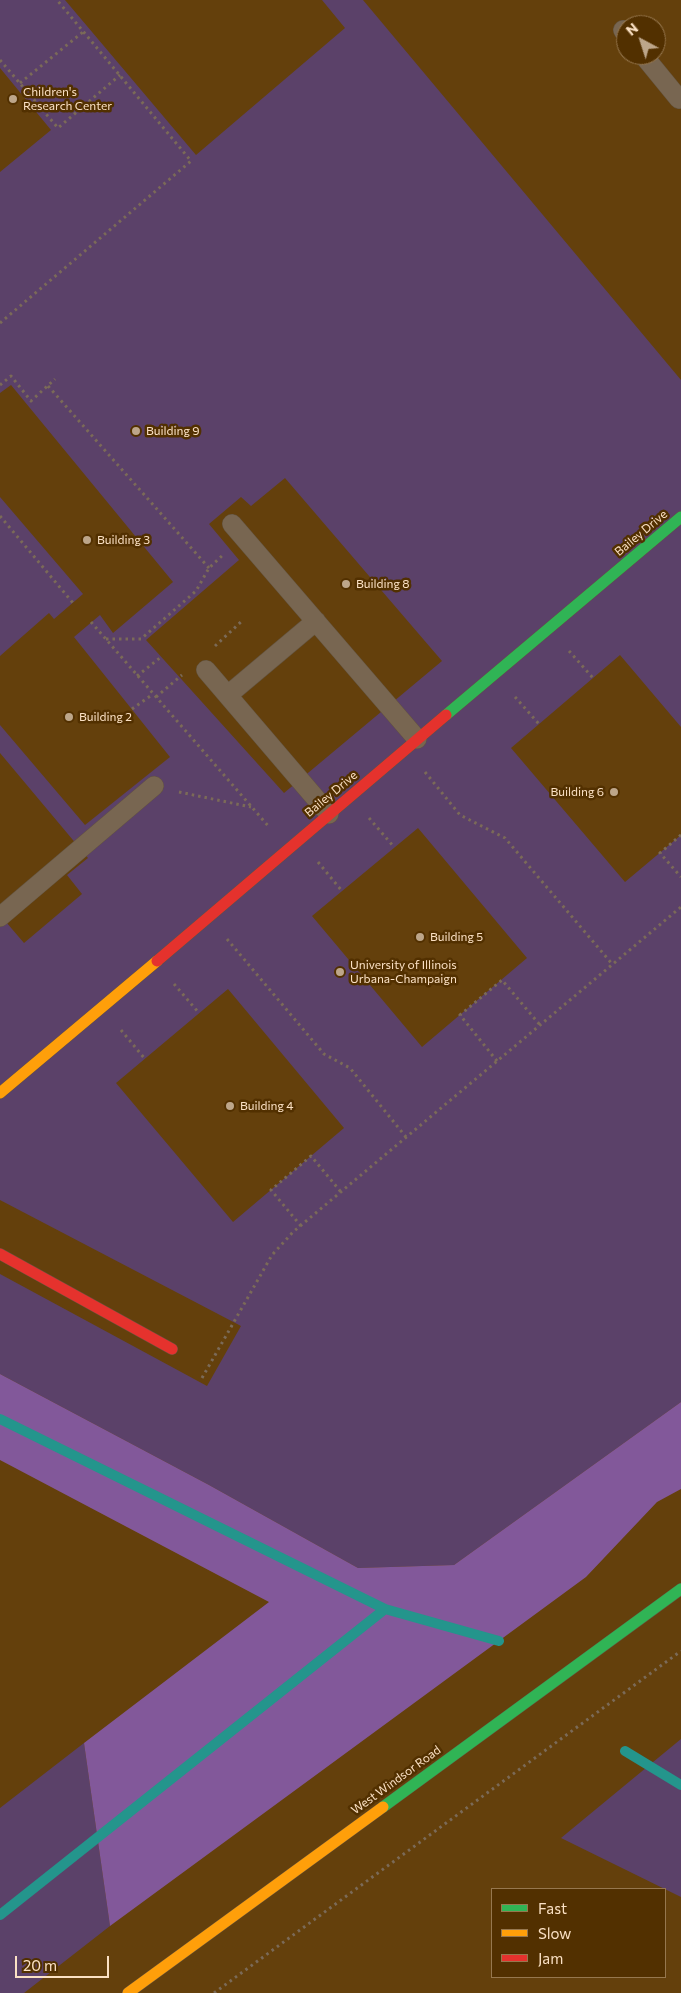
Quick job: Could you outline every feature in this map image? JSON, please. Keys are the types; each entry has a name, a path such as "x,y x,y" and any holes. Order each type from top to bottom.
{"street":[{"name":"Bailey Drive","path":"0,1092 681,517"},
{"path":"0,1254 172,1349"},
{"name":"West Windsor Road","path":"128,1993 681,1589"}],"lane":[{"path":"651,65 679,99 681,97"},
{"path":"237,530 417,739"},
{"path":"228,695 316,622"},
{"path":"206,670 329,814"},
{"path":"0,917 154,786"}],"path":[{"path":"0,323 191,161 57,0"},
{"path":"20,83 84,32"},
{"path":"0,60 58,128 120,75"},
{"path":"0,385 11,376 31,401 55,379"},
{"path":"48,386 209,568"},
{"path":"0,516 74,603"},
{"path":"106,639 141,639 196,591 209,568 237,530"},
{"path":"91,622 288,848"},
{"path":"567,649 592,678"},
{"path":"137,676 161,657"},
{"path":"132,709 153,694"},
{"path":"513,695 539,724"},
{"path":"424,771 460,814 505,838 613,965"},
{"path":"154,786 252,807"},
{"path":"363,810 394,847"},
{"path":"681,835 660,853 681,877"},
{"path":"317,862 342,891"},
{"path":"202,1378 272,1255 301,1226 681,907"},
{"path":"226,938 324,1054 350,1068 406,1137"},
{"path":"167,976 199,1014"},
{"path":"497,1061 460,1015 502,980 540,1025"},
{"path":"120,1029 145,1059"},
{"path":"301,1226 271,1190 310,1156 341,1192"},
{"path":"214,1993 681,1651"}],"shaded area":[{"name":"University of Illinois Urbana-Champaign","path":"0,0 681,0 681,1993 0,1993"},
{"path":"0,0 65,0 196,155 345,28 322,0 363,0 681,380 681,727 620,655 511,748 625,882 681,835 681,1402 454,1565 358,1568 209,1485 0,1374 0,1274 207,1386 241,1326 0,1200 0,915 24,943 82,894 67,875 88,858 0,753 0,725 85,825 170,757 74,637 100,615 113,633 173,582 11,385 0,393 0,172 51,130 0,68","holes":["285,478 442,661 284,793 146,640 239,560 209,524 241,497 251,506","418,828 527,958 422,1047 312,916","228,989 344,1128 233,1222 116,1083"]},
{"path":"0,497 83,594 54,619 49,613 0,656"},
{"path":"0,1374 209,1485 358,1568 454,1565 681,1402 681,1489 657,1502 586,1577 110,1926 84,1743 269,1602 0,1460"},
{"path":"681,1739 681,1897 561,1838"},
{"path":"84,1743 110,1926 24,1993 0,1993 0,1808"}],"waterway":[{"path":"0,1419 385,1609"},
{"path":"0,1915 385,1609 499,1641"},
{"path":"625,1751 681,1785"}],"traffic: fast":[{"path":"446,715 681,517"},
{"path":"383,1807 681,1589"}],"traffic: slow":[{"path":"0,1093 157,961"},
{"path":"128,1993 383,1807"}],"traffic: jam":[{"path":"157,961 446,715"},
{"path":"0,1254 172,1349"}],"place":[{"name":"Children's Research Center","path":"13,99"},
{"name":"Building 9","path":"136,431"},
{"name":"Building 3","path":"87,540"},
{"name":"Building 8","path":"346,584"},
{"name":"Building 2","path":"69,717"},
{"name":"Building 6","path":"614,792"},
{"name":"Building 5","path":"420,937"},
{"name":"University of Illinois Urbana-Champaign","path":"340,972"},
{"name":"Building 4","path":"230,1106"}]}
